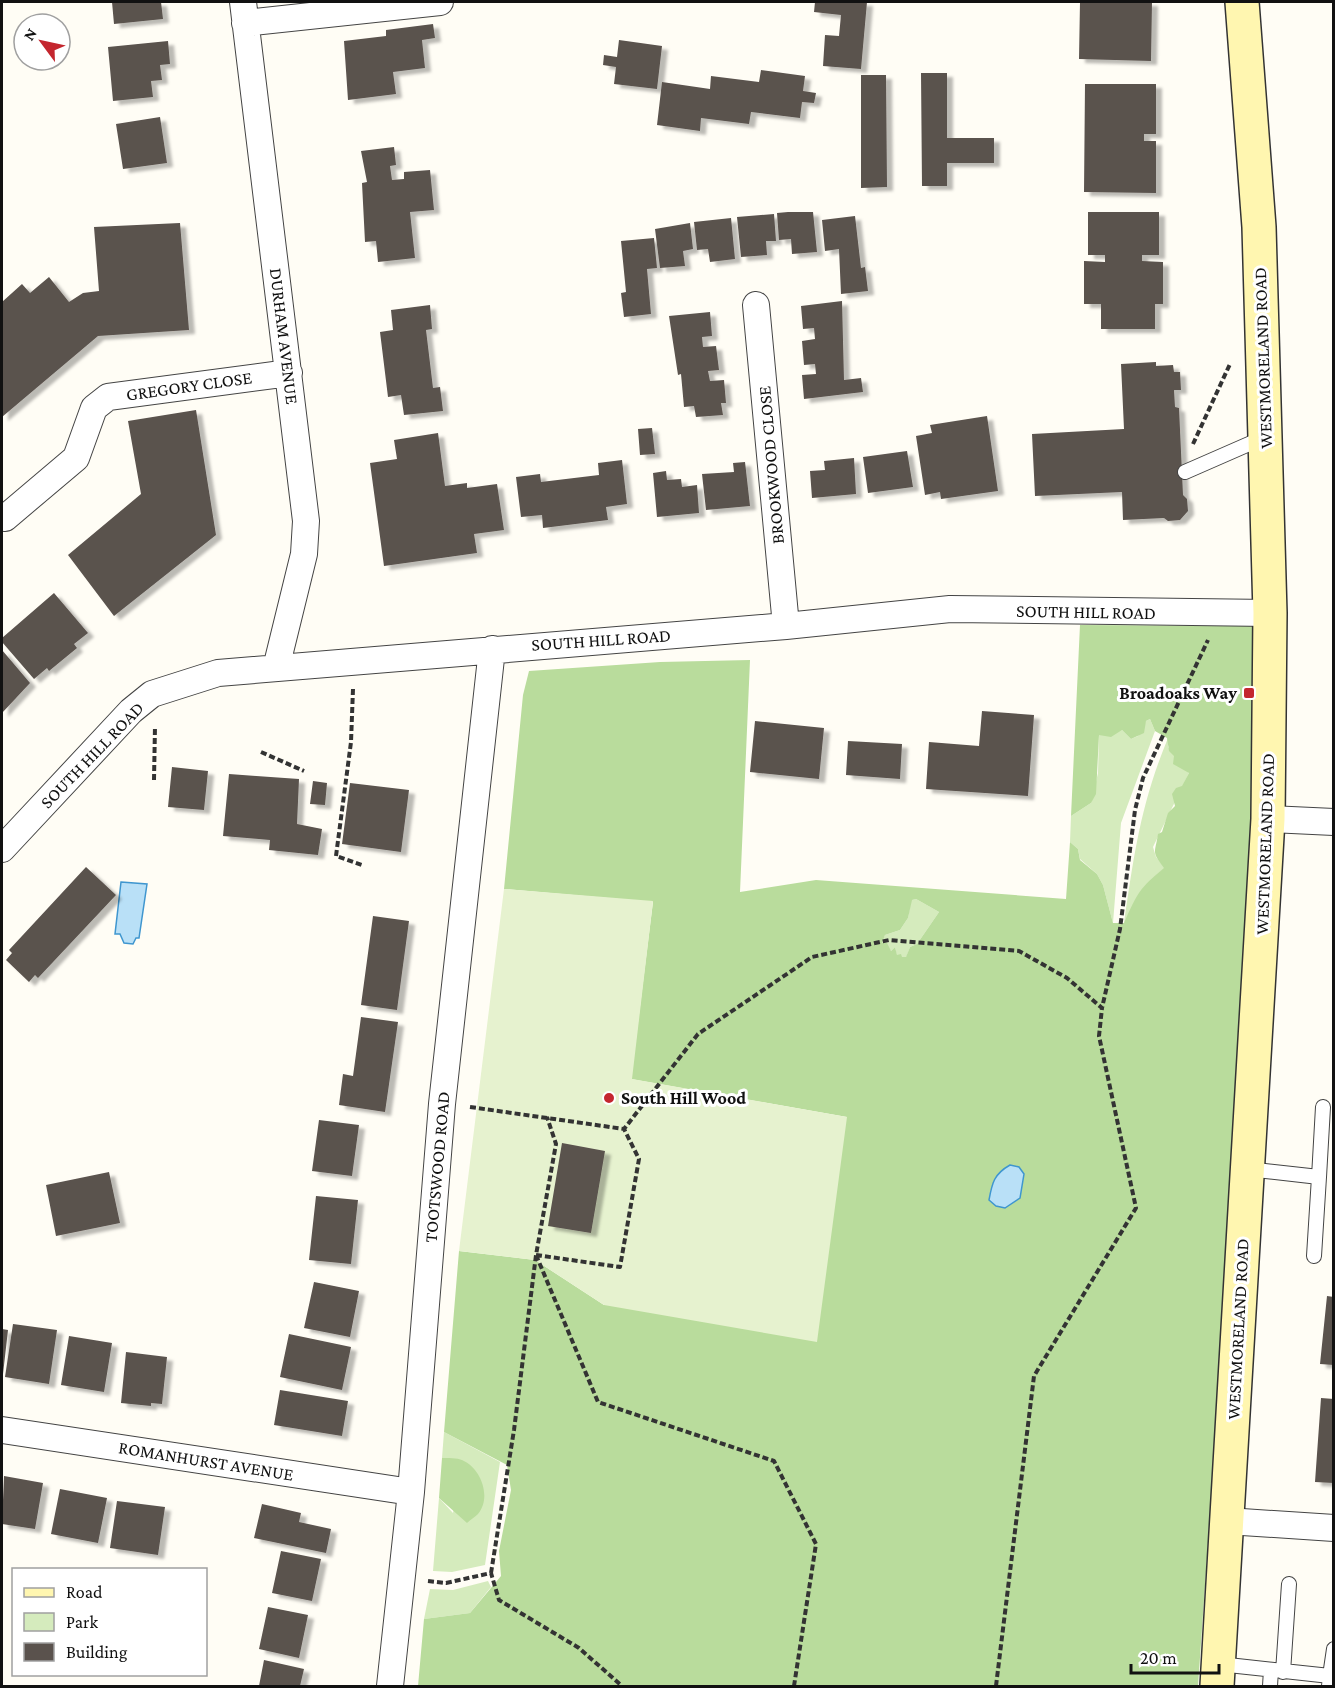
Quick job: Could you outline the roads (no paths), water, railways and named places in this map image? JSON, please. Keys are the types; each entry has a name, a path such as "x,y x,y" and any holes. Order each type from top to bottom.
{"main road":[{"name":"WESTMORELAND ROAD","path":"1218,1675 1268,819 1270,613 1258,199 1242,2"}],"street":[{"path":"244,12 440,2"},
{"name":"DURHAM AVENUE","path":"244,12 289,373 306,538 276,668"},
{"name":"BROOKWOOD CLOSE","path":"756,305 786,626"},
{"name":"GREGORY CLOSE","path":"5,518 75,458 94,408 108,398 289,373"},
{"name":"SOUTH HILL ROAD","path":"2,849 130,711 156,693 210,674 786,626 950,609 1220,615 1270,613"},
{"name":"TOOTSWOOD ROAD","path":"390,1686 411,1491 442,1104 492,649"},
{"path":"1268,819 1334,822"},
{"name":"ROMANHURST AVENUE","path":"2,1430 411,1491"},
{"path":"1227,1521 1334,1528"}],"lane":[{"path":"1185,472 1265,436"},
{"path":"1314,1256 1323,1107"},
{"path":"1247,1169 1319,1177"},
{"path":"1270,1686 1277,1671 1289,1584"},
{"path":"1218,1675 1277,1671 1300,1680 1330,1682 1334,1649"}],"water":[{"path":"121,882 147,884 139,938 136,938 133,944 124,943 120,934 115,934"},
{"path":"1010,1165 1019,1167 1024,1174 1020,1198 1005,1208 996,1206 989,1200 993,1184 1000,1172"}],"place":[{"name":"Broadoaks Way","path":"1249,693"},
{"name":"South Hill Wood","path":"609,1098"}]}
